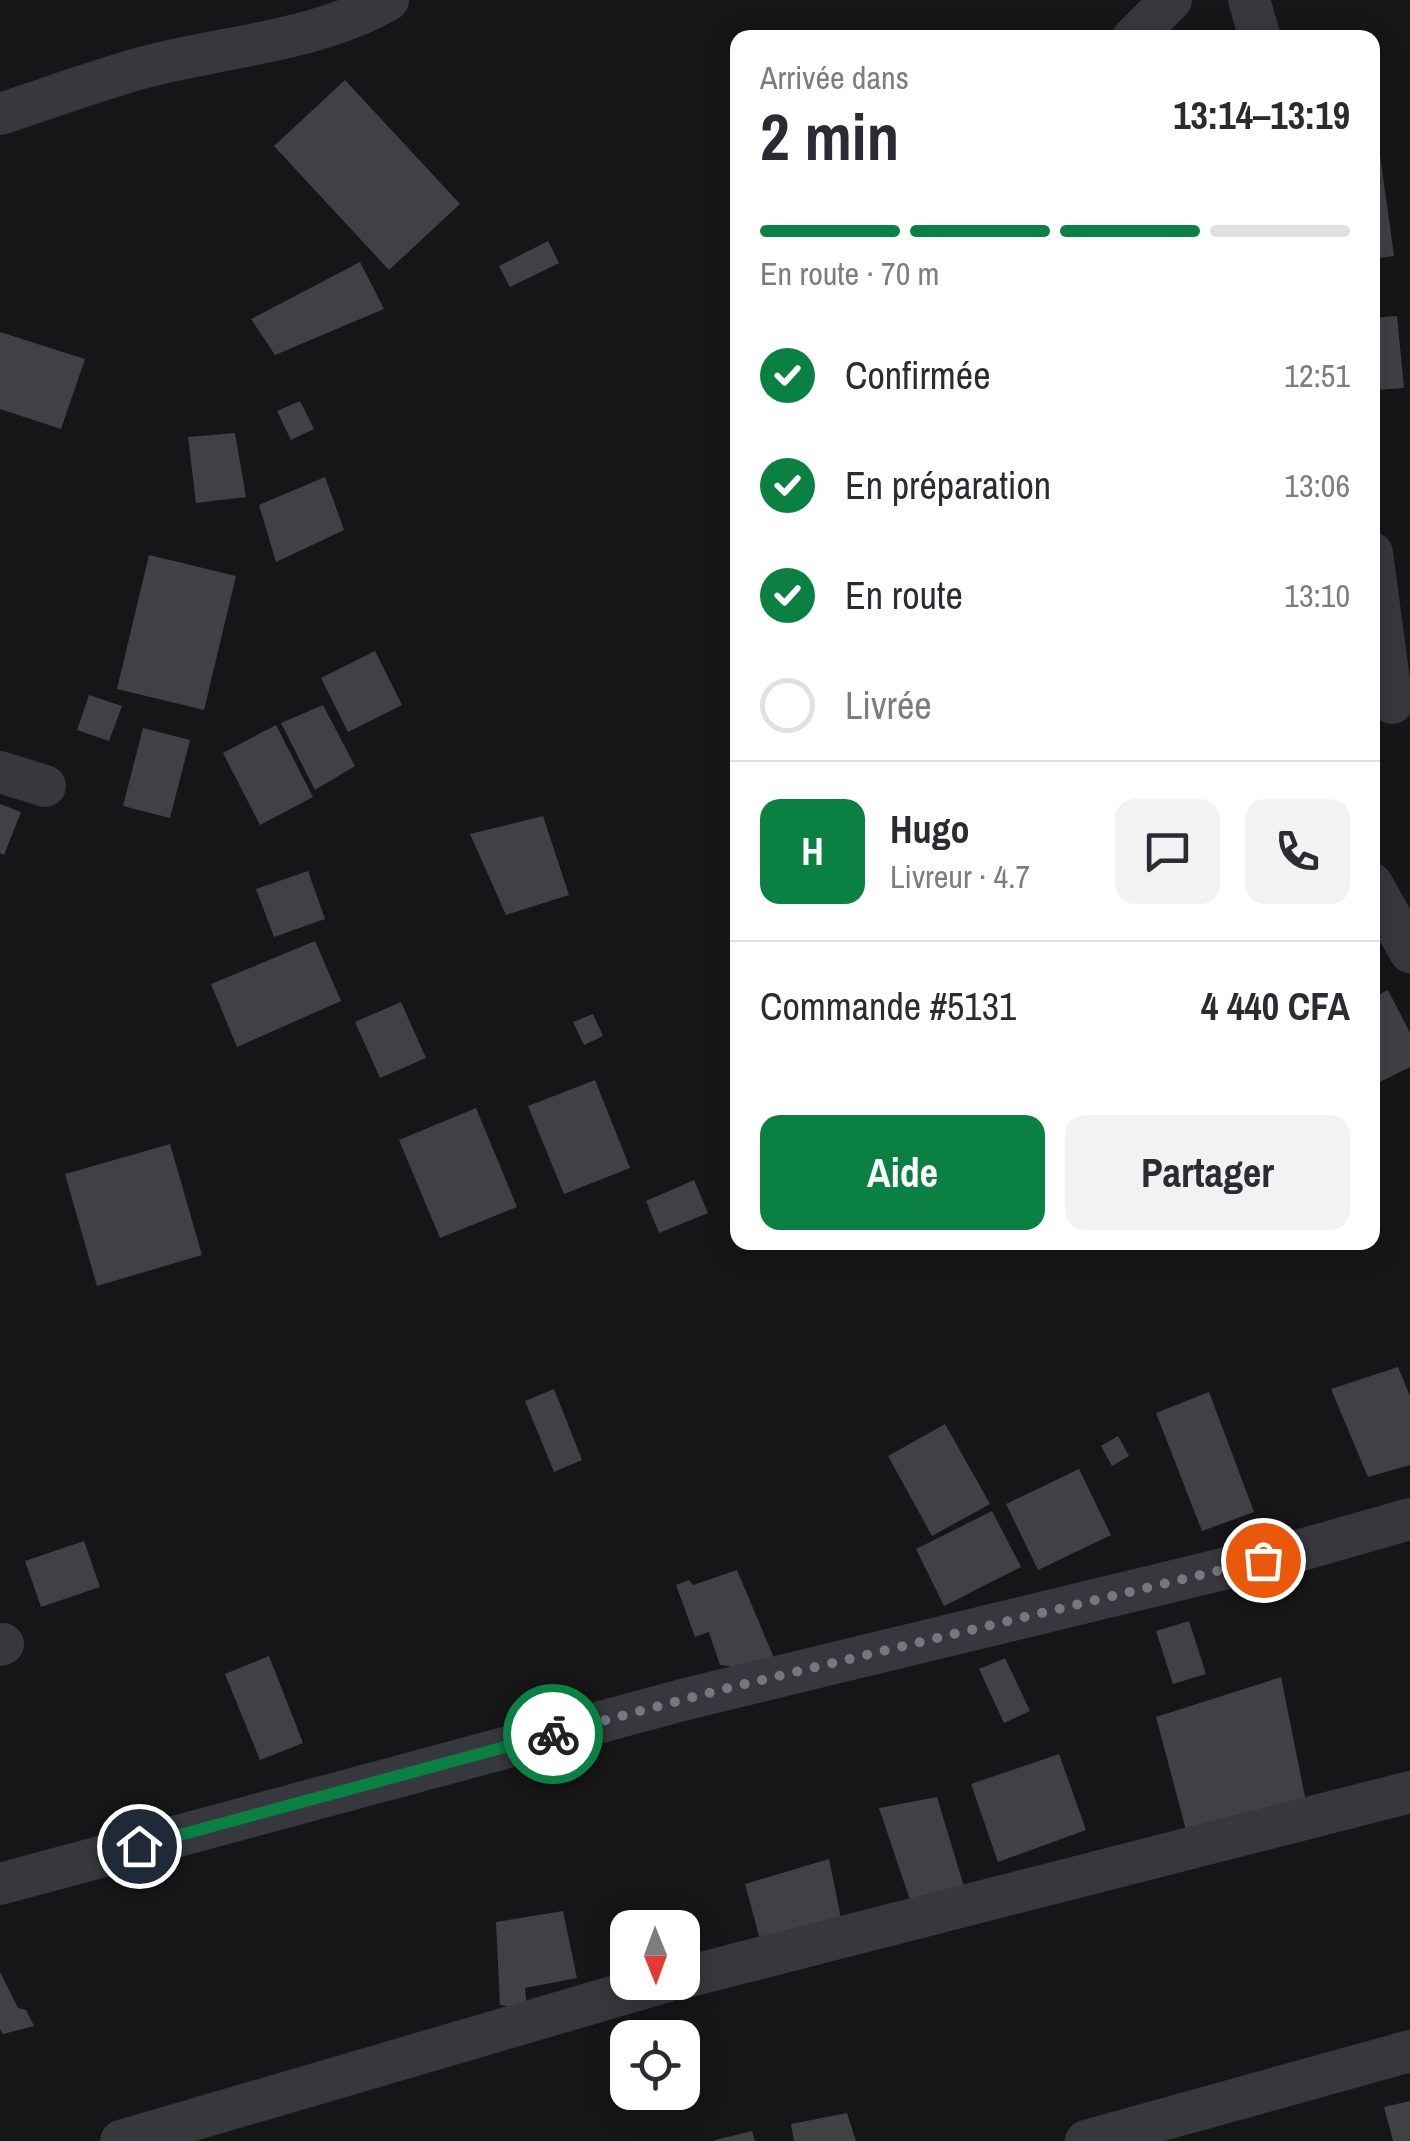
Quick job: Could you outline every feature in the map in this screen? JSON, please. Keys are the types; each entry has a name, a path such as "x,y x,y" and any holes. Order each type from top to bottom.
{"street":[{"path":"0,114 139,69 360,16 388,0"},
{"path":"1141,30 1171,0"},
{"path":"1249,0 1258,30"},
{"path":"1380,617 1391,706"},
{"path":"0,772 45,786"},
{"path":"1380,903 1392,931"},
{"path":"0,1884 686,1699 1301,1550 1410,1519"},
{"path":"700,1973 1410,1792"},
{"path":"122,2141 610,1998"},
{"path":"1086,2141 1410,2051"}],"building":[{"path":"345,80 460,204 389,270 274,146"},
{"path":"1380,154 1394,256 1380,258"},
{"path":"548,241 559,263 510,287 499,266"},
{"path":"360,262 384,309 275,355 251,319"},
{"path":"1397,316 1404,388 1380,390 1380,317"},
{"path":"0,332 85,359 61,429 0,409"},
{"path":"300,401 314,429 291,440 277,411"},
{"path":"235,433 246,497 196,503 188,437"},
{"path":"325,477 344,530 276,562 259,505"},
{"path":"149,555 236,576 204,710 117,689"},
{"path":"375,651 402,705 348,732 321,678"},
{"path":"89,695 122,706 109,741 77,730"},
{"path":"323,705 355,766 315,790 281,723"},
{"path":"276,725 313,797 260,825 223,753"},
{"path":"143,728 190,740 170,818 123,806"},
{"path":"0,804 21,812 4,855 0,853"},
{"path":"543,816 569,895 506,915 470,834"},
{"path":"308,871 325,919 274,937 256,889"},
{"path":"315,941 341,1001 237,1047 211,984"},
{"path":"1388,990 1410,1033 1410,1067 1380,1082 1380,994"},
{"path":"401,1002 426,1058 380,1078 355,1022"},
{"path":"593,1014 603,1036 584,1045 573,1022"},
{"path":"595,1080 630,1168 564,1194 528,1106"},
{"path":"476,1108 517,1207 440,1238 399,1140"},
{"path":"170,1144 202,1255 97,1286 65,1174"},
{"path":"694,1180 708,1213 659,1233 646,1201"},
{"path":"1398,1367 1410,1396 1410,1465 1368,1477 1331,1389"},
{"path":"554,1389 582,1460 554,1472 525,1401"},
{"path":"1209,1392 1254,1512 1202,1531 1156,1413"},
{"path":"945,1424 990,1504 932,1536 888,1456"},
{"path":"1118,1436 1129,1456 1112,1466 1101,1446"},
{"path":"1079,1469 1111,1535 1038,1570 1006,1504"},
{"path":"992,1511 1021,1567 944,1606 916,1549"},
{"path":"84,1541 100,1587 41,1607 25,1561"},
{"path":"737,1570 774,1658 736,1673 729,1666 720,1665 709,1632 695,1637 676,1585 689,1580 693,1585"},
{"path":"1189,1621 1206,1674 1173,1684 1156,1631"},
{"path":"269,1656 303,1743 260,1760 225,1674"},
{"path":"1005,1658 1030,1711 1004,1723 979,1669"},
{"path":"1281,1677 1306,1802 1186,1830 1156,1717"},
{"path":"1059,1754 1086,1830 998,1862 971,1784"},
{"path":"937,1797 965,1890 913,1909 879,1808"},
{"path":"829,1859 842,1923 761,1943 745,1884"},
{"path":"563,1911 577,1978 525,1988 527,2009 500,2005 496,1922"},
{"path":"0,1972 18,2008 26,2010 34,2026 3,2034"},
{"path":"1410,2101 1410,2141 1393,2141 1384,2107"},
{"path":"847,2113 856,2141 794,2141 791,2124"},
{"path":"752,2131 755,2141 715,2141 715,2140"}],"way so far":[{"path":"553,1734 1263,1560"}],"route":[{"path":"139,1846 553,1734"}]}
